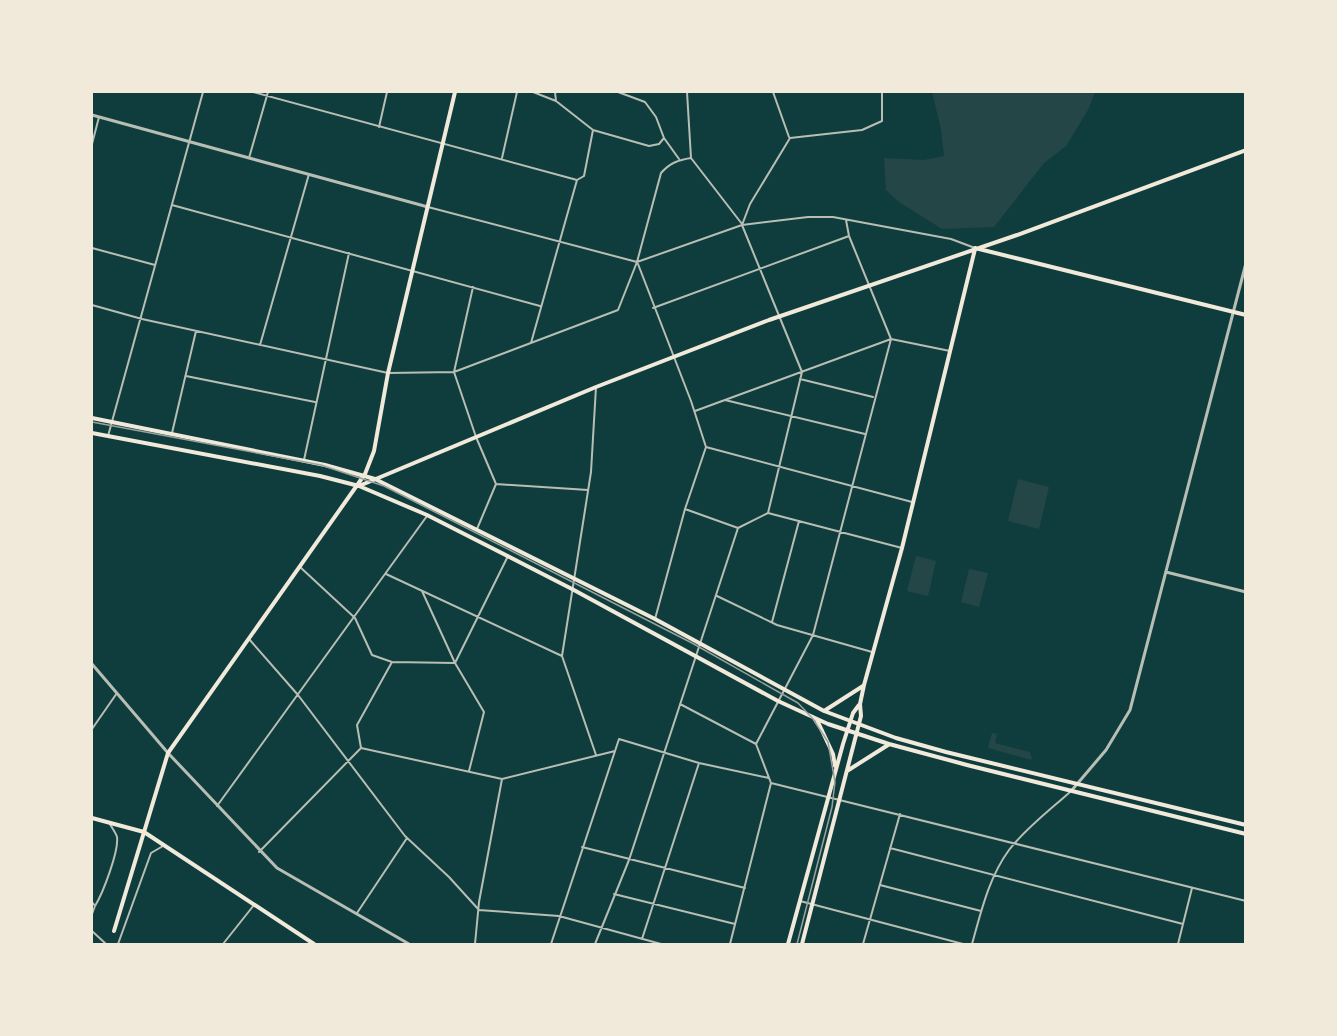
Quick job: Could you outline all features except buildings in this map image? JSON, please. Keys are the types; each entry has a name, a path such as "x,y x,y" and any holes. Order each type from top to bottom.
{"main road":[{"path":"114,931 168,753 364,476 374,451 388,373 455,92"},
{"path":"359,486 596,387 778,317 1245,150"},
{"path":"975,248 1245,315"},
{"path":"802,945 859,725 864,685 902,548 975,248"},
{"path":"92,418 304,460 375,479 702,643 824,711 850,722 909,742 1245,825"},
{"path":"92,433 320,476 359,486 427,515 572,589 778,701 847,731 889,744 1245,834"},
{"path":"824,711 864,685"},
{"path":"788,945 835,770 850,722 860,704"},
{"path":"814,718 820,724 833,754 835,770"},
{"path":"847,771 889,744"},
{"path":"92,818 144,832 314,945"}],"street":[{"path":"108,436 203,92"},
{"path":"253,92 267,93 379,127 578,180"},
{"path":"379,127 387,92"},
{"path":"502,158 517,92"},
{"path":"533,92 556,101 593,130 649,146 659,144 664,138"},
{"path":"555,92 556,101"},
{"path":"618,92 645,102 656,117 664,138 679,160"},
{"path":"687,92 691,158 742,225 802,372 768,513"},
{"path":"773,92 790,138"},
{"path":"790,138 862,130 882,121 882,92"},
{"path":"249,158 267,93"},
{"path":"92,115 558,243 637,262 742,225 808,217 846,220 951,239 975,248"},
{"path":"92,144 99,117"},
{"path":"531,343 558,243 578,180 584,176 593,130"},
{"path":"742,225 750,204 790,138"},
{"path":"92,305 142,319 388,373 454,372 618,310 637,262 661,174 679,160 691,158"},
{"path":"260,345 309,174"},
{"path":"172,206 540,306"},
{"path":"756,744 813,635 891,339 849,236 846,220"},
{"path":"653,308 849,236"},
{"path":"92,248 156,266"},
{"path":"304,460 349,253"},
{"path":"637,262 706,447 685,509 655,619"},
{"path":"972,945 994,876 1016,843 1072,790 1106,750 1130,710 1245,263"},
{"path":"473,288 454,372 476,437 496,484 477,529"},
{"path":"172,433 196,331"},
{"path":"694,411 891,339 950,351"},
{"path":"186,376 316,402"},
{"path":"800,379 874,398"},
{"path":"596,387 588,490 562,656 596,755"},
{"path":"725,400 865,434"},
{"path":"706,447 913,503"},
{"path":"496,484 588,490"},
{"path":"685,509 738,528"},
{"path":"595,945 628,860 663,752 698,656 738,528 768,513 902,548"},
{"path":"217,806 355,618 427,515"},
{"path":"772,622 799,521"},
{"path":"455,663 508,556"},
{"path":"300,567 355,618 372,655 392,662 455,663"},
{"path":"1166,572 1245,592"},
{"path":"386,574 562,656"},
{"path":"422,591 455,663 484,712 469,771"},
{"path":"717,596 772,622 873,652"},
{"path":"249,639 298,695 407,838 479,910 559,916 661,945"},
{"path":"259,852 349,763 361,748 357,725 392,662"},
{"path":"92,664 168,753 259,852 277,868 409,945"},
{"path":"92,729 117,693"},
{"path":"680,705 756,744 770,778 771,783 730,945"},
{"path":"551,945 619,739 699,764 770,778"},
{"path":"361,748 502,779 615,751"},
{"path":"642,939 699,764"},
{"path":"474,945 502,779"},
{"path":"771,783 1245,902"},
{"path":"863,945 900,814"},
{"path":"92,914 102,895 117,844 117,835 108,822"},
{"path":"356,915 407,838"},
{"path":"118,945 139,880 151,853 164,845"},
{"path":"582,847 666,870 745,888"},
{"path":"890,848 1183,924"},
{"path":"880,885 982,911"},
{"path":"1178,945 1192,888"},
{"path":"614,894 735,924"},
{"path":"800,901 963,945"},
{"path":"92,902 95,906"},
{"path":"223,945 254,905"},
{"path":"92,930 106,945"}],"shaded area":[{"path":"932,92 1095,92 1088,110 1066,146 1044,163 994,227 942,229 899,202 886,190 884,158 924,160 944,156 941,129"},
{"path":"1018,479 1049,487 1039,529 1008,521"},
{"path":"916,556 936,561 928,596 907,591"},
{"path":"969,569 988,573 979,607 961,602"},
{"path":"992,733 997,734 995,743 1030,752 1032,760 988,748"}],"railway":[{"path":"92,422 321,465 384,486 692,643 798,703 813,719 828,742 835,782 832,807 797,944"}]}
